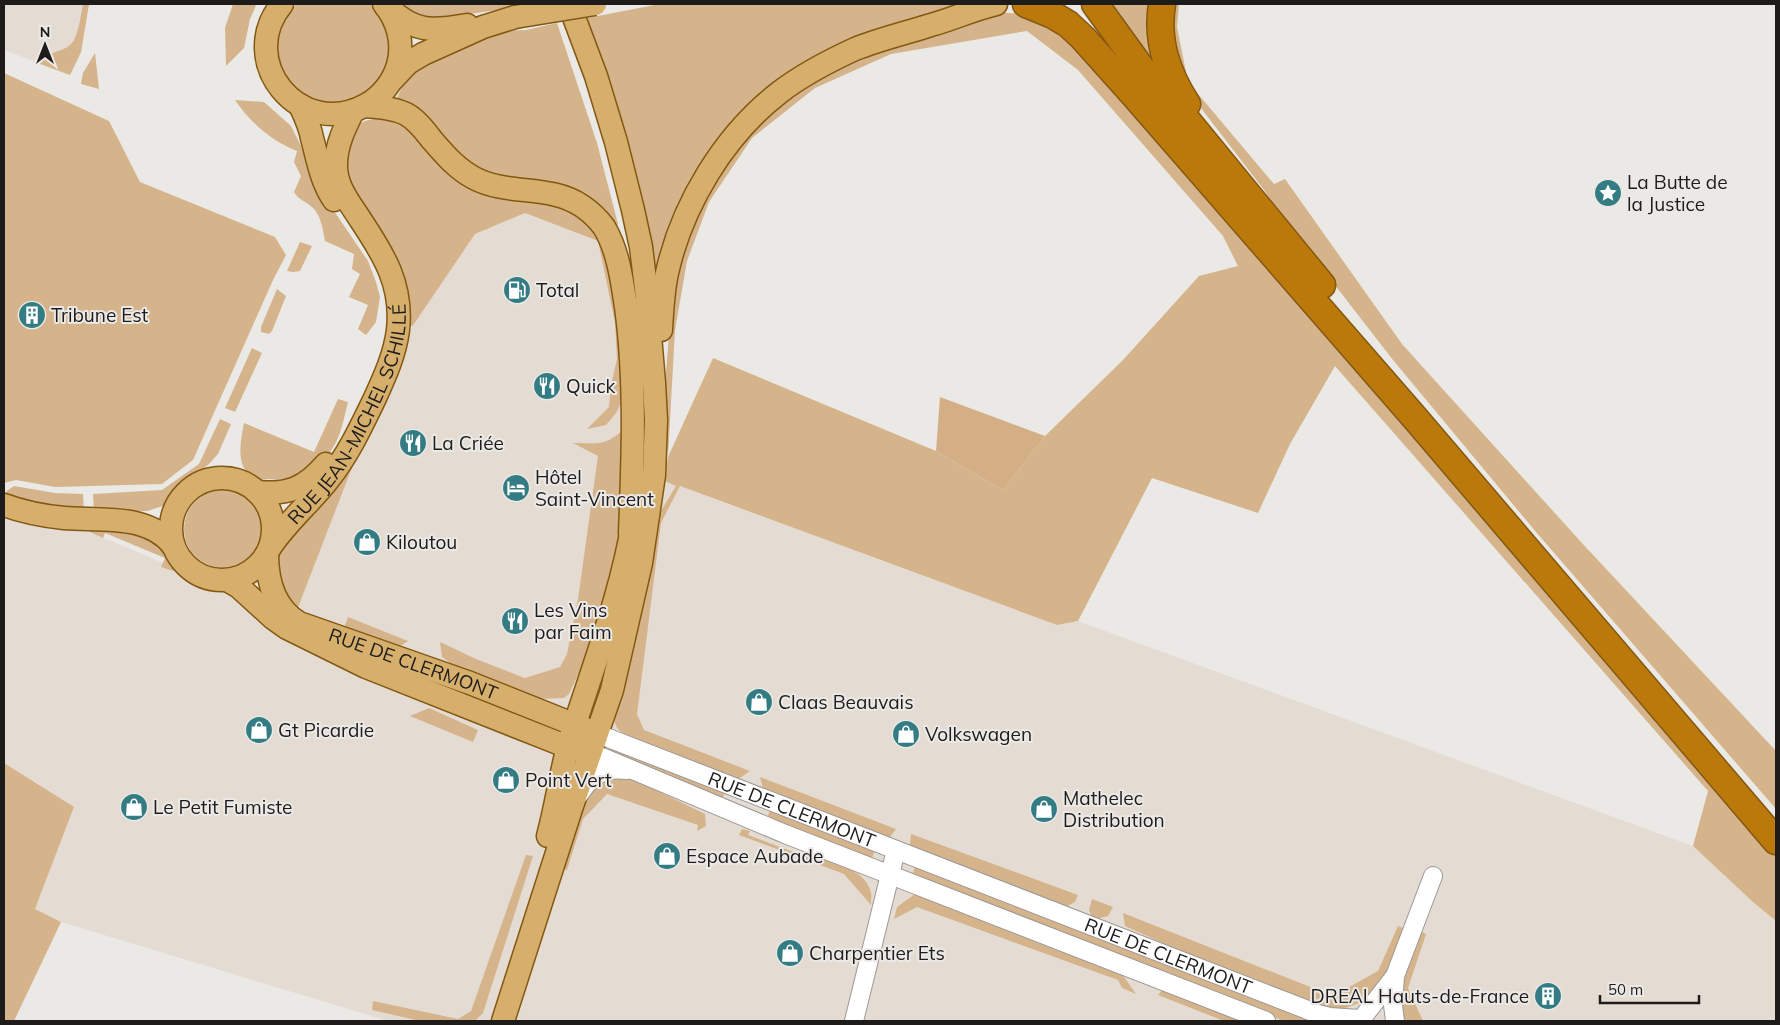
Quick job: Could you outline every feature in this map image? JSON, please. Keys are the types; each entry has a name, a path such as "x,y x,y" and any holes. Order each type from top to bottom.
{"highway":[{"path":"1026,4 1045,11 1068,24 1083,38 1415,418 1776,841"},
{"path":"1095,4 1142,69 1232,174 1438,429 1776,827"},
{"path":"1162,4 1161,35 1170,75 1232,174"}],"main road":[{"path":"489,1021 545,845 568,747 611,613 629,541 638,483 643,423 642,344 626,222 592,95 557,4"},
{"path":"568,4 596,76 616,142 633,210 646,288 656,420"},
{"path":"385,5 406,22 431,30 595,4"},
{"path":"503,1021 571,809 614,684 641,563 654,476 663,297 670,260 698,193 717,160 737,134 778,94 800,79 833,60 886,38 930,26 996,4"},
{"path":"1014,4 1026,4"},
{"path":"385,5 396,24 400,45 397,66 388,84"},
{"path":"275,8 266,38 268,66 273,78 281,90 300,105 312,111 326,114 340,114 359,108 378,96 405,66 423,54 483,27 515,17"},
{"name":"RUE JEAN-MICHEL SCHILLÉ","path":"257,492 282,492 295,489 315,476 329,461 350,427 377,370 384,352 389,328 389,303 380,272 368,248 327,187 320,171 308,124 300,105"},
{"path":"359,108 393,109 410,117 421,126 451,161 474,178 501,188 563,196 573,200 590,212 604,228 614,251 622,283 630,346 634,429 629,541"},
{"name":"RUE JEAN-MICHEL SCHILLÉ","path":"268,550 328,480 347,453 381,383 392,356 396,339 398,310 393,276 379,248 344,195 336,171 340,142 359,108"},
{"path":"106,520 147,526 164,535 184,563 195,572 211,579 227,580 248,573 256,567 268,550 273,534 272,517 265,501 257,492 240,481 229,478 206,480 184,496 178,504 171,522 174,547"},
{"path":"4,505 50,516 136,520 153,518 166,513 178,504"},
{"name":"RUE DE CLERMONT","path":"268,550 267,569 274,594 285,612 299,623 470,683 575,725 594,743"},
{"name":"RUE DE CLERMONT","path":"227,580 239,587 280,623 385,676 568,747 594,743"},
{"path":"531,708 549,709 566,703 580,690 592,672"}],"street":[{"name":"RUE DE CLERMONT","path":"594,743 638,773 736,814 1266,1021"},
{"name":"RUE DE CLERMONT","path":"594,743 749,793 1318,1014 1330,1017 1359,1019 1376,1016 1393,1021"},
{"path":"571,809 587,784 596,775 616,770 638,773"},
{"path":"736,814 749,793"},
{"path":"854,1021 896,850"},
{"path":"1393,1021 1395,976 1433,876"},
{"path":"1359,1019 1395,976"}],"shaded area":[{"path":"4,4 89,4 81,52 70,75 4,50"},
{"path":"83,4 89,4 81,52 70,75 40,64 51,54 66,48 73,42 79,26"},
{"path":"233,4 256,4 250,19 244,48 226,66 225,28"},
{"path":"297,4 370,4 375,9 384,26 389,45 388,63 380,79 368,91 352,100 334,103 316,100 298,91 287,81 278,59 276,44 283,22"},
{"path":"401,4 537,4 430,20 407,12"},
{"path":"660,4 975,4 773,90 666,254 654,276 582,19"},
{"path":"1109,4 1158,4 1158,68 1127,32"},
{"path":"1171,4 1179,4 1177,27 1188,82 1274,184 1285,179 1402,344 1581,542 1776,751 1776,809 1536,532 1393,360 1279,213 1264,190 1184,86 1169,16"},
{"path":"989,12 1026,14 1046,20 1080,49 1776,849 1776,921 1693,846 1708,791 1335,366 1290,444 1258,513 1152,478 1078,621 1057,625 680,486 661,523 637,714 644,730 750,771 737,780 634,739 619,730 615,723 613,707 656,519 676,486 663,480 668,458 664,398 674,271 689,219 743,140 796,91 838,66","holes":["1027,31 1078,70 1223,236 1238,266 1199,276 1123,360 1045,436 1003,490 936,451 713,358 668,457 675,330 687,261 709,202 752,138 815,88 891,54"]},
{"path":"557,23 597,143 618,224 613,233 596,209 483,176 394,104 411,68 496,31 526,30"},
{"path":"95,53 99,89 81,84 83,73"},
{"path":"4,73 109,121 140,182 275,237 286,255 273,280 193,460 162,484 55,487 16,480 4,483"},
{"path":"235,100 264,102 291,126 306,152 321,192 368,261 380,297 376,322 366,335 358,329 368,305 349,297 360,274 352,269 354,254 325,241 318,214 294,192 301,176 294,162 297,151 278,142 262,130 247,116"},
{"path":"381,117 396,120 411,128 447,168 578,210 607,244 626,363 620,405 606,425 587,429 609,407 611,385 617,359 615,323 598,241 525,213 475,234 412,327 358,209 343,168 354,126"},
{"path":"525,213 598,241 615,323 623,457 663,480 1057,625 1078,621 1693,846 1776,921 1776,1021 388,1021 61,922 35,909 74,808 4,763 4,523 14,500 294,618 353,464 412,327 475,234"},
{"path":"300,242 312,246 300,271 287,271"},
{"path":"277,289 286,296 272,331 269,334 261,332 261,327"},
{"path":"252,348 262,353 235,412 225,408"},
{"path":"940,397 1045,436 1003,490 936,451"},
{"path":"338,399 348,402 340,433 329,453 316,466 296,477 286,479 258,480 246,472 240,451 244,423 314,452"},
{"path":"220,419 231,424 218,454 208,465 177,487 163,506 147,511 94,513 93,494 162,490 199,464"},
{"path":"624,429 621,541 592,645 569,694 564,698 541,699 456,667 442,657 440,642 476,659 525,678 560,667 567,654 578,599 598,456 573,443 601,443 611,439"},
{"path":"356,457 294,618 279,593 278,556 288,536"},
{"path":"14,486 55,493 83,494 84,513 50,509 4,495"},
{"path":"223,490 238,493 251,501 259,514 262,529 259,544 251,557 238,565 223,568 208,565 195,557 187,544 184,529 187,514 195,501 208,493"},
{"path":"90,529 126,529 166,547 177,569 173,571 161,567 165,558 105,533 103,538 90,532"},
{"path":"348,617 408,641 392,648 344,628"},
{"path":"429,708 478,730 473,742 410,716"},
{"path":"612,749 722,790 725,793 723,797 719,798 610,756"},
{"path":"4,763 74,807 35,909 61,922 14,1021 4,1021"},
{"path":"625,775 705,814 706,826 697,831 698,825 607,794 583,819 567,870 563,869 583,803 598,780"},
{"path":"760,777 896,829 890,837 886,838 764,792"},
{"path":"771,808 875,850 870,863 766,820"},
{"path":"742,829 750,831 748,835 812,859 817,856 857,873 868,885 871,894 871,905 844,874 739,835"},
{"path":"911,834 1078,895 1075,902 1064,908 913,850 910,845"},
{"path":"526,855 533,856 483,1013 475,1021 420,1021 372,1010 373,1001 458,1019 471,1011"},
{"path":"916,864 1312,1017 1311,1021 1284,1021 911,878"},
{"path":"915,894 1119,970 1136,994 1122,988 1118,980 917,907 894,919 897,907"},
{"path":"1092,899 1113,907 1108,916 1096,919 1092,917 1089,910"},
{"path":"1123,913 1333,996 1378,971 1398,926 1405,929 1380,988 1367,1000 1338,1011 1325,1010 1252,983 1125,926"},
{"path":"1422,932 1426,934 1408,988 1423,1021 1402,1021 1400,988"},
{"path":"1164,988 1250,1021 1224,1021 1158,995"}],"place":[{"name":"La Butte de la Justice","path":"1608,193"},
{"name":"Total","path":"517,290"},
{"name":"Tribune Est","path":"32,315"},
{"name":"Quick","path":"547,386"},
{"name":"La Criée","path":"413,443"},
{"name":"Hôtel Saint-Vincent","path":"516,488"},
{"name":"Kiloutou","path":"367,542"},
{"name":"Les Vins par Faim","path":"515,621"},
{"name":"Claas Beauvais","path":"759,702"},
{"name":"Gt Picardie","path":"259,730"},
{"name":"Volkswagen","path":"906,734"},
{"name":"Point Vert","path":"506,780"},
{"name":"Le Petit Fumiste","path":"134,807"},
{"name":"Mathelec Distribution","path":"1044,809"},
{"name":"Espace Aubade","path":"667,856"},
{"name":"Charpentier Ets","path":"790,953"},
{"name":"DREAL Hauts-de-France","path":"1548,996"}]}
